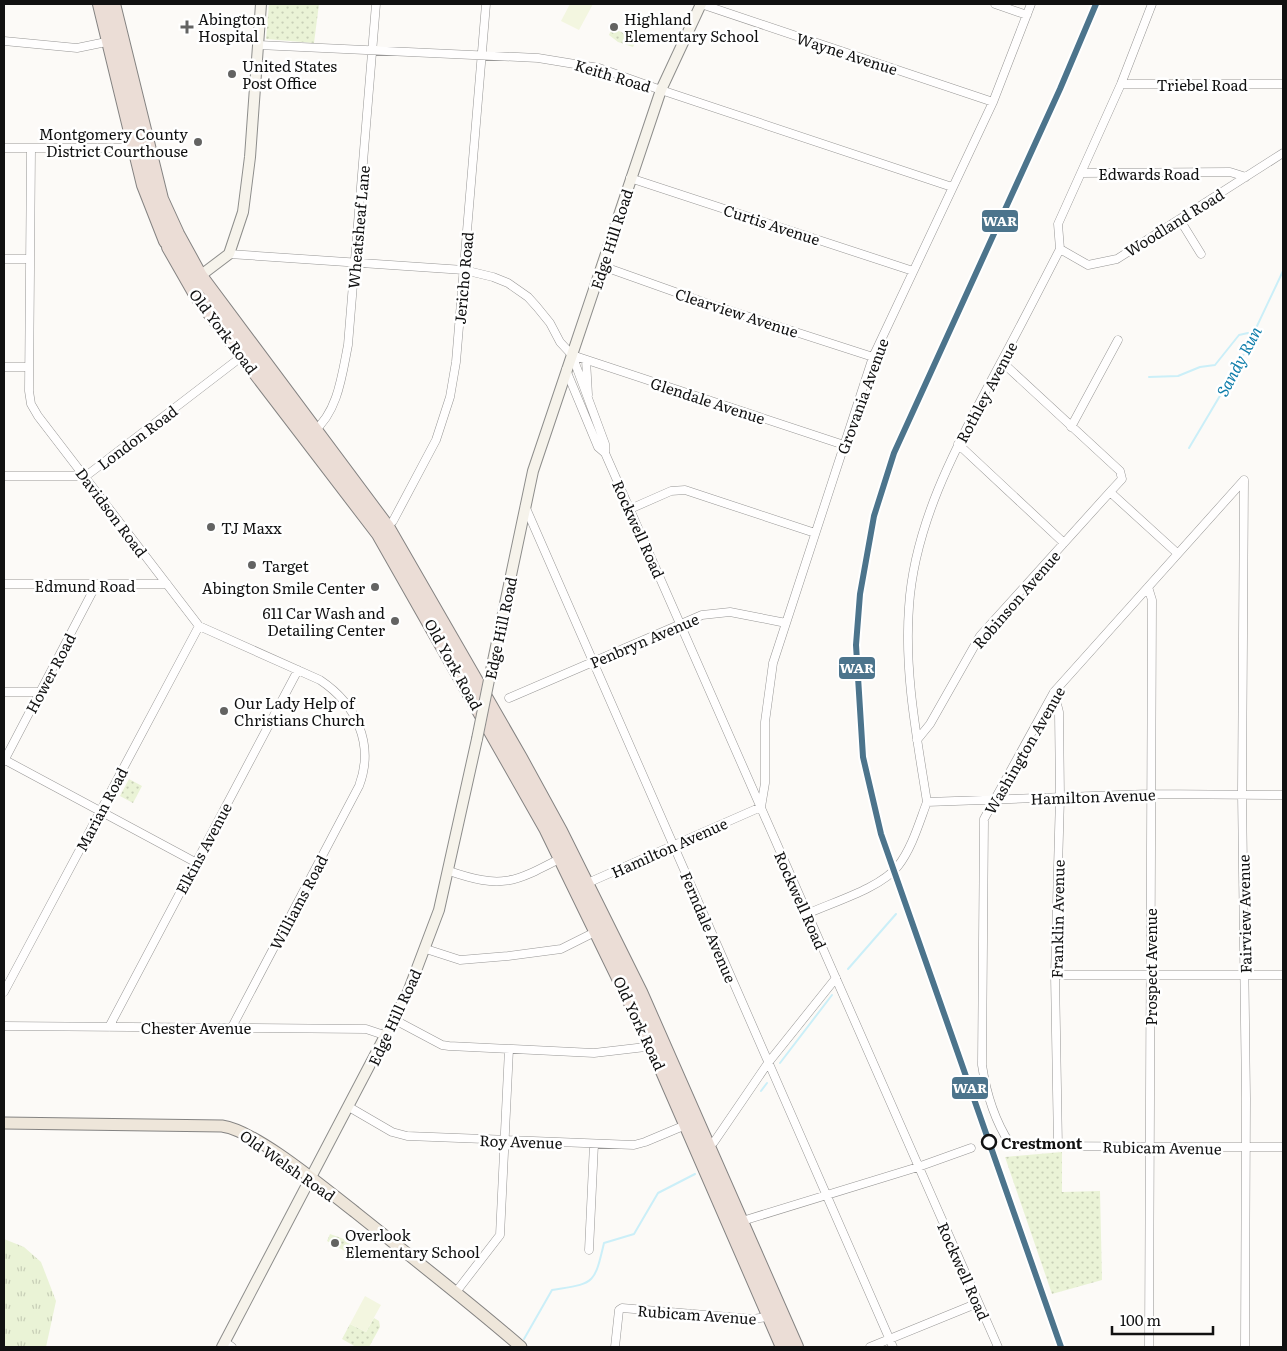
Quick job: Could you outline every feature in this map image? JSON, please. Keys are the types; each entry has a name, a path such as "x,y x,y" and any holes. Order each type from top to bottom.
{"highway":[{"name":"Old York Road","path":"100,4 115,40 162,199 194,280"},
{"name":"Old York Road","path":"113,4 115,40 134,148 144,185 168,244 248,353 383,530 515,750 658,1045 776,1315 796,1347"},
{"name":"Old York Road","path":"383,530 562,858 582,886"},
{"name":"Old York Road","path":"691,1123 707,1148 736,1223"},
{"name":"Old York Road","path":"776,1315 783,1347"}],"main road":[{"name":"Old Welsh Road","path":"4,1122 230,1127 245,1133 311,1178 456,1292 519,1346"}],"street":[{"path":"194,280 229,254 243,212 247,188 261,4"},
{"name":"Wheatsheaf Lane","path":"310,434 327,417 341,381 348,345 376,4"},
{"name":"Jericho Road","path":"383,530 393,521 436,440 450,397 456,362 486,4"},
{"name":"Edge Hill Road","path":"226,1345 311,1178 396,1020 426,949 449,871 533,471 660,90 701,4"},
{"name":"Wayne Avenue","path":"701,4 994,102"},
{"path":"995,4 1027,15"},
{"name":"Grovania Avenue","path":"761,808 766,783 765,722 773,663 873,357 952,187 994,102 1031,4"},
{"path":"1060,249 1058,224 1121,84 1152,4"},
{"path":"4,41 77,48 115,40"},
{"name":"Keith Road","path":"258,45 563,60 599,68 952,187"},
{"name":"Triebel Road","path":"1121,84 1283,84"},
{"path":"4,148 134,148"},
{"name":"Davidson Road","path":"31,149 29,367 31,404 38,416 86,476 199,626 332,687 351,709 364,737 362,778"},
{"name":"Woodland Road","path":"1060,249 1088,265 1116,259 1283,153"},
{"name":"Edwards Road","path":"1081,173 1230,172 1246,176"},
{"name":"Curtis Avenue","path":"630,178 913,271"},
{"path":"1180,220 1201,254"},
{"name":"Rothley Avenue","path":"927,802 917,740 909,658 909,607 913,571 928,521 958,444 1060,249"},
{"name":"Rockwell Road","path":"229,254 464,270 493,277 528,297 550,323 560,342 572,355 604,444 605,453 998,1347"},
{"path":"4,259 30,259"},
{"name":"Clearview Avenue","path":"602,266 715,306 873,357"},
{"path":"1071,427 1118,340"},
{"name":"London Road","path":"4,476 86,476 248,353"},
{"name":"Glendale Avenue","path":"572,355 844,445"},
{"name":"Rockwell Road","path":"586,360 589,403"},
{"path":"1002,362 1122,475 1110,492 1177,553"},
{"path":"4,367 29,367"},
{"name":"Rockwell Road","path":"566,370 598,446 605,453"},
{"path":"958,444 1064,542"},
{"name":"Washington Avenue","path":"1010,1144 1002,1131 985,1082 982,1065 982,825 1054,692 1244,480"},
{"name":"Fairview Avenue","path":"1244,480 1242,793 1246,975 1245,1347"},
{"path":"630,509 672,491 685,490 816,534"},
{"name":"Robinson Avenue","path":"917,740 930,724 980,636 1110,492"},
{"name":"Ferndale Avenue","path":"525,506 893,1347"},
{"name":"Edmund Road","path":"4,584 167,584"},
{"name":"Hower Road","path":"4,760 96,585"},
{"name":"Prospect Avenue","path":"1148,587 1152,600 1149,794 1151,1146 1149,1347"},
{"name":"Penbryn Avenue","path":"508,698 702,615 730,612 786,623"},
{"name":"Marian Road","path":"4,992 199,626"},
{"name":"Elkins Avenue","path":"109,1027 298,670"},
{"path":"4,692 39,692"},
{"name":"Franklin Avenue","path":"1054,692 1058,712 1060,798 1055,974 1058,1146"},
{"path":"4,760 195,862"},
{"name":"Williams Road","path":"232,1027 362,778"},
{"name":"Hamilton Avenue","path":"927,802 1149,794 1242,793 1283,795"},
{"path":"807,914 884,880 896,868 909,847 927,802"},
{"name":"Hamilton Avenue","path":"582,886 674,844 761,808"},
{"path":"449,871 490,883 522,877 562,858"},
{"path":"426,949 460,960 561,950 602,929"},
{"path":"1055,974 1283,975"},
{"path":"707,1148 714,1142 768,1063 836,978"},
{"path":"396,1020 442,1045 594,1053 658,1045"},
{"name":"Chester Avenue","path":"4,1026 366,1029 387,1036"},
{"path":"456,1292 500,1235 508,1049"},
{"name":"Roy Avenue","path":"349,1107 398,1135 504,1140 639,1144 691,1123"},
{"path":"589,1250 594,1144"},
{"name":"Rubicam Avenue","path":"1010,1144 1020,1146 1283,1148"},
{"path":"736,1223 825,1194 918,1167 971,1148"},
{"path":"870,1347 978,1303"},
{"name":"Rubicam Avenue","path":"615,1347 619,1310 622,1308 753,1319 776,1315"}],"green space":[{"path":"269,4 319,4 314,43 266,39"},
{"path":"570,4 593,4 579,30 561,21"},
{"path":"612,28 637,39 633,47 618,42 609,35"},
{"path":"129,779 142,786 133,803 120,796"},
{"path":"1062,1152 1062,1192 1100,1191 1102,1280 1052,1294 1005,1157"},
{"path":"330,1234 344,1239 354,1247 350,1254 327,1241"},
{"path":"4,1239 24,1247 41,1262 56,1301 46,1347 4,1347"},
{"path":"365,1296 381,1305 366,1332 350,1324"},
{"path":"374,1318 379,1321 380,1327 369,1347 356,1347 342,1339 350,1324 366,1332"}],"waterway":[{"name":"Sandy Run","path":"1189,448 1240,362 1283,271"},
{"path":"1149,377 1178,376 1200,367 1215,365 1239,335 1248,333 1254,336"},
{"path":"848,969 896,914"},
{"path":"780,1063 832,995"},
{"path":"761,1091 767,1083"},
{"path":"524,1339 552,1290 576,1286 590,1280 598,1268 604,1243 634,1234 658,1193 695,1174"}],"transit line":[{"name":"WAR","path":"1061,1347 881,834 863,757 856,645 860,594 874,516 894,453 1060,89 1096,4"}],"place":[{"name":"Abington Hospital","path":"187,27"},
{"name":"Highland Elementary School","path":"614,27"},
{"name":"United States Post Office","path":"232,74"},
{"name":"Montgomery County District Courthouse","path":"198,142"},
{"name":"TJ Maxx","path":"211,527"},
{"name":"Target","path":"252,565"},
{"name":"Abington Smile Center","path":"375,587"},
{"name":"611 Car Wash and Detailing Center","path":"395,621"},
{"name":"Our Lady Help of Christians Church","path":"224,711"},
{"name":"Crestmont","path":"989,1142"},
{"name":"Overlook Elementary School","path":"335,1243"}]}
